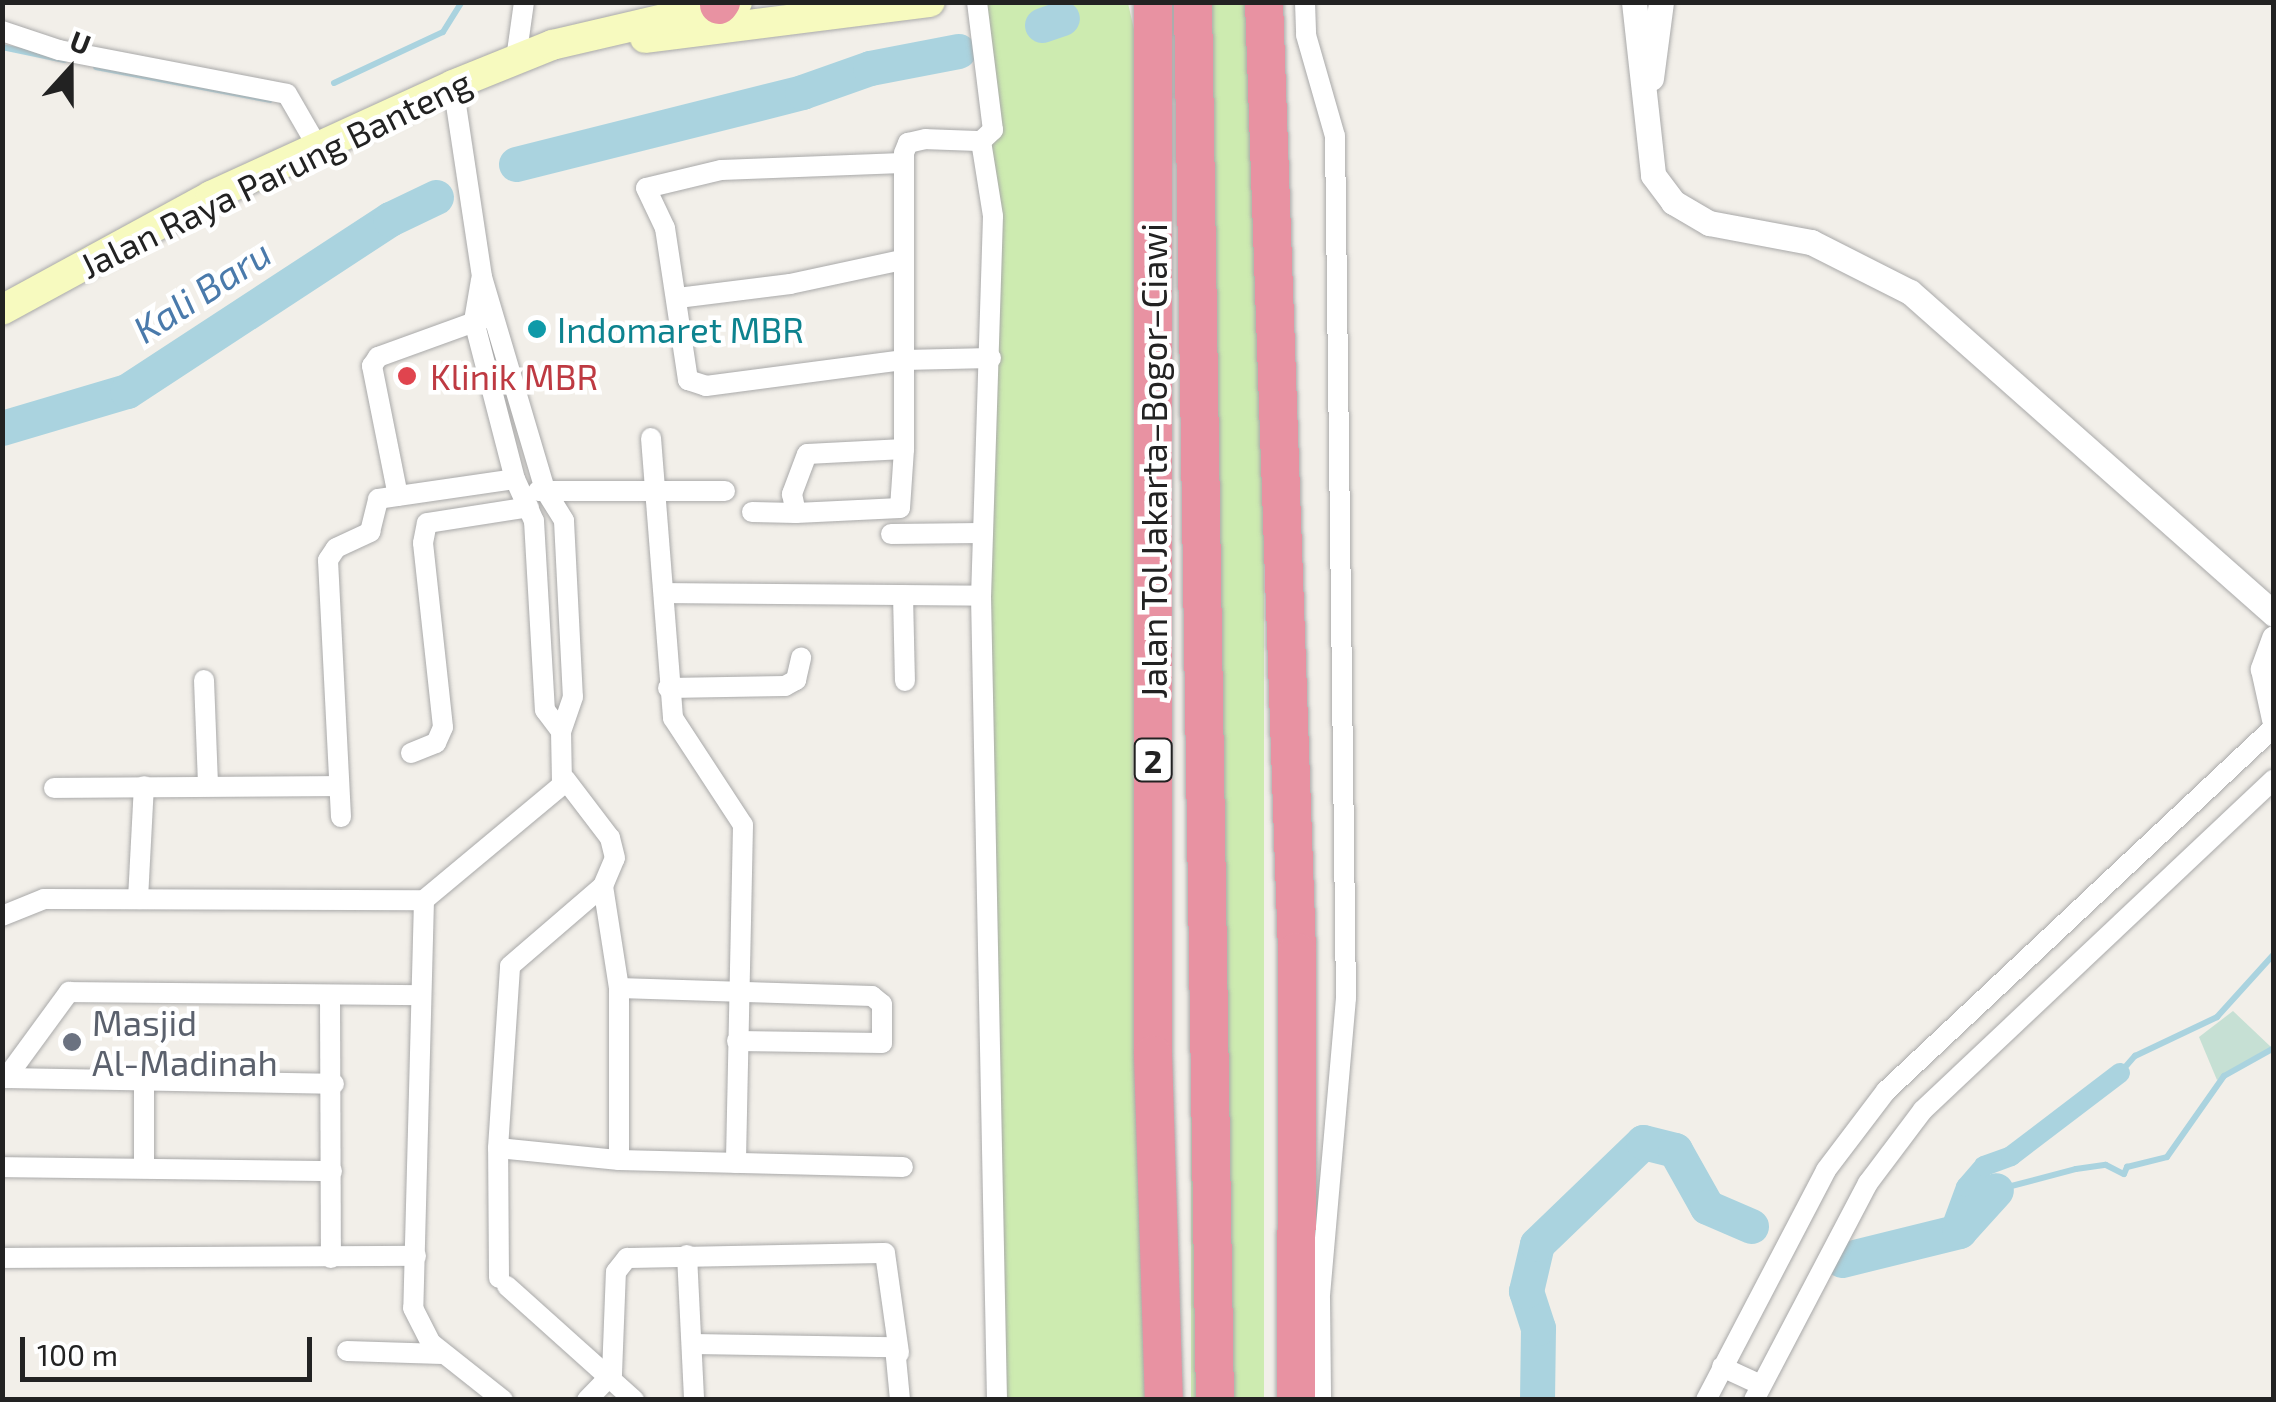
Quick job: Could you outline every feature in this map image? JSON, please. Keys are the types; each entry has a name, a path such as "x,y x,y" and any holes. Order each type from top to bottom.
{"highway":[{"name":"Jalan Tol Jakarta–Bogor–Ciawi","path":"1153,2 1153,1036 1164,1400"},
{"name":"Jalan Tol Jakarta–Bogor–Ciawi","path":"1193,2 1192,174 1215,1400"},
{"path":"1264,2 1298,952 1296,1400"}],"main road":[{"name":"Jalan Raya Parung Banteng","path":"2,310 317,146 456,96 516,60 552,45 726,10 930,2"}],"street":[{"path":"516,60 524,2"},
{"path":"1305,2 1306,35 1335,136 1346,998 1320,1298 1321,1400"},
{"path":"1634,2 1653,176 1674,202 1708,223 1811,242 1910,292 2274,614"},
{"path":"1645,123 1662,2"},
{"path":"978,10 993,216 992,358 981,596 997,1400"},
{"path":"2,31 60,50 286,94 317,146"},
{"path":"456,96 482,270 484,318 522,493 544,710 561,732"},
{"path":"752,512 897,512 904,449 902,164 908,143 987,136"},
{"path":"902,164 722,170 646,188 665,228 688,380 696,385 904,360 992,358"},
{"path":"678,298 790,284 902,260"},
{"path":"484,318 545,490 564,521 573,697 561,732 565,780 614,848 614,864 604,886 512,960 498,1148 503,1282 612,1374 634,1400"},
{"path":"398,496 372,366 378,357 484,318"},
{"path":"651,438 673,718 744,825 736,1163"},
{"path":"796,513 792,494 807,454 904,449"},
{"path":"341,817 328,560 336,548 370,532 378,499 545,490 726,491"},
{"path":"410,753 436,743 444,727 424,544 427,523 436,516 522,493"},
{"path":"891,534 982,533"},
{"path":"666,593 981,596"},
{"path":"904,595 905,681"},
{"path":"2274,638 2262,669 2274,719"},
{"path":"668,688 786,686 796,680 801,658"},
{"path":"204,680 208,785"},
{"path":"1706,1400 1826,1170 1886,1091 2274,726"},
{"path":"1722,1367 1758,1392 1868,1183 1922,1110 2274,779"},
{"path":"2,916 35,900 424,900 565,780"},
{"path":"138,899 144,786"},
{"path":"54,788 338,786"},
{"path":"604,886 619,988 619,1160"},
{"path":"424,900 418,995 413,1308 442,1354 503,1400"},
{"path":"619,988 874,997 882,1004 885,1039 874,1045 737,1040"},
{"path":"4,1078 69,992 418,995"},
{"path":"330,996 334,1084 330,1258"},
{"path":"4,1078 334,1084"},
{"path":"144,1082 144,1167"},
{"path":"498,1148 619,1160 903,1167"},
{"path":"2,1166 332,1171"},
{"path":"588,1400 612,1374 620,1263 687,1255 885,1254 899,1352 900,1400"},
{"path":"687,1255 694,1400"},
{"path":"2,1258 416,1256"},
{"path":"693,1344 890,1347 899,1352"},
{"path":"347,1351 442,1354"}],"green space":[{"path":"977,3 1128,3 1154,119 1164,1399 999,1399 981,533 991,358 983,165 993,130"},
{"path":"1191,3 1264,3 1264,1399 1191,1399"},
{"path":"2233,1011 2271,1047 2217,1080 2199,1037"}],"waterway":[{"path":"334,83 443,32 462,2"},
{"name":"Kali Baru","path":"1042,25 1062,18"},
{"path":"2,47 65,60"},
{"name":"Kali Baru","path":"516,164 802,92 870,68 958,51"},
{"path":"96,67 270,100"},
{"name":"Kali Baru","path":"2,428 127,391 390,219 436,197"},
{"path":"2120,1073 2135,1056 2217,1017 2274,954"},
{"path":"1996,1190 2106,1165 2124,1174 2127,1167 2167,1157 2224,1076 2274,1048"},
{"path":"1948,1236 1966,1187 1984,1166 2011,1156 2120,1073"},
{"path":"1537,1400 1538,1328 1526,1291 1537,1244 1643,1142 1675,1150 1707,1207 1751,1226"},
{"path":"1842,1260 1959,1231 1996,1190"}],"place":[{"name":"Indomaret MBR","path":"537,329"},
{"name":"Klinik MBR","path":"407,376"},
{"name":"Masjid Al-Madinah","path":"72,1042"}]}
